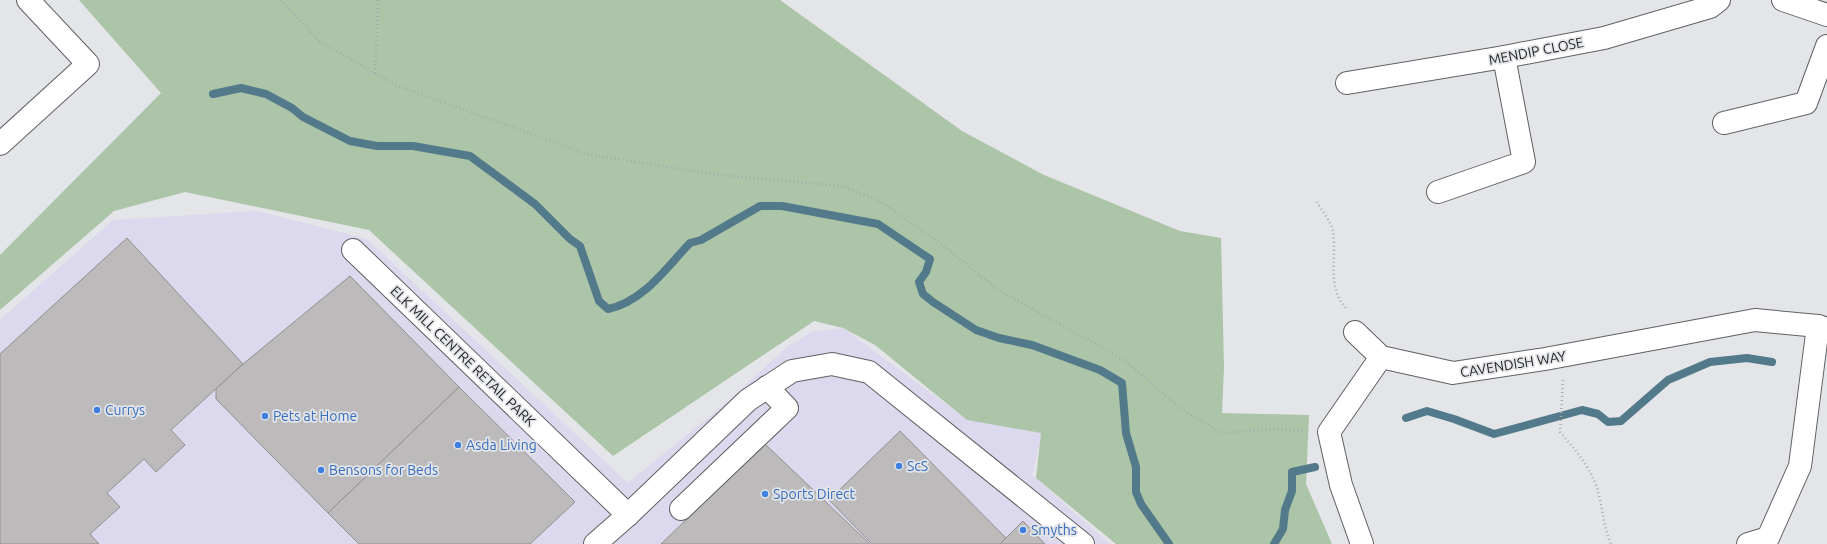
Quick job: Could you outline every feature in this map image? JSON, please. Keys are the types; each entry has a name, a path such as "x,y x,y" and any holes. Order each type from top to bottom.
{"street":[{"path":"0,144 88,64 28,0"},
{"name":"MENDIP CLOSE","path":"1347,83 1504,57 1604,38 1710,7 1719,0"},
{"path":"1783,0 1827,14"},
{"path":"1724,123 1806,103 1827,46"},
{"path":"1438,192 1524,162 1504,57"},
{"name":"ELK MILL CENTRE RETAIL PARK","path":"353,250 628,515"},
{"name":"CAVENDISH WAY","path":"1381,357 1453,373 1552,358 1754,320 1822,327"},
{"path":"1763,542 1800,466 1822,327"},
{"path":"1355,332 1381,357 1329,432 1341,485 1362,544"},
{"path":"595,544 628,515 748,400 792,371 832,364 869,372 1083,544"},
{"path":"681,509 788,408 767,387"}],"path":[{"path":"281,0 319,41 393,84 587,154 719,175 841,186 874,198 940,243 997,289 1124,360 1183,410 1221,433 1275,429 1329,432"},
{"path":"375,74 378,0"},
{"path":"1317,202 1333,230 1334,282 1340,303 1355,317 1355,332"},
{"path":"1562,398 1560,432 1586,462 1599,495 1605,530 1611,544"}],"shaded area":[{"path":"258,211 367,239 628,483 721,407 787,347 812,332 843,328 967,420 1042,433 1032,475 1110,544 0,544 0,320 113,220"}],"green space":[{"path":"79,0 780,0 962,131 1044,175 1180,231 1221,238 1224,367 1222,413 1309,415 1306,484 1332,544 1116,544 1036,478 1041,433 967,420 875,345 843,328 814,321 613,456 369,230 185,192 114,211 0,310 0,255 161,93"}],"building":[{"name":"Currys","path":"127,238 243,364 171,430 185,445 156,472 144,459 107,493 120,507 90,534 99,544 0,544 0,354"},
{"path":"350,276 459,387 328,513 216,399 216,389 243,364"},
{"name":"Asda Living","path":"459,387 575,502 530,544 359,544 328,513"},
{"name":"ScS","path":"900,431 1006,538 1000,544 872,544 829,500"},
{"name":"Sports Direct","path":"765,444 870,544 661,544"},
{"name":"Smyths","path":"1023,521 1045,544 1000,544"}],"waterway":[{"path":"213,94 241,88 266,94 292,108 303,117 350,141 377,146 413,146 470,156 535,204 570,239 580,246 599,301 608,309 621,305 643,292 663,273 690,243 701,240 760,206 782,206 878,224 930,259 926,272 919,282 923,294 933,302 976,330 999,338 1032,345 1100,370 1122,383 1126,433 1136,467 1136,492 1141,504 1169,544"},
{"path":"1406,418 1427,411 1494,434 1582,410 1598,414 1608,422 1621,421 1668,380 1710,362 1747,358 1772,362"},
{"path":"1274,544 1283,529 1285,510 1292,491 1292,472 1315,467"}],"place":[{"name":"Currys","path":"97,410"},
{"name":"Pets at Home","path":"265,416"},
{"name":"Asda Living","path":"458,445"},
{"name":"ScS","path":"899,466"},
{"name":"Bensons for Beds","path":"321,470"},
{"name":"Sports Direct","path":"765,494"},
{"name":"Smyths","path":"1023,530"}]}
